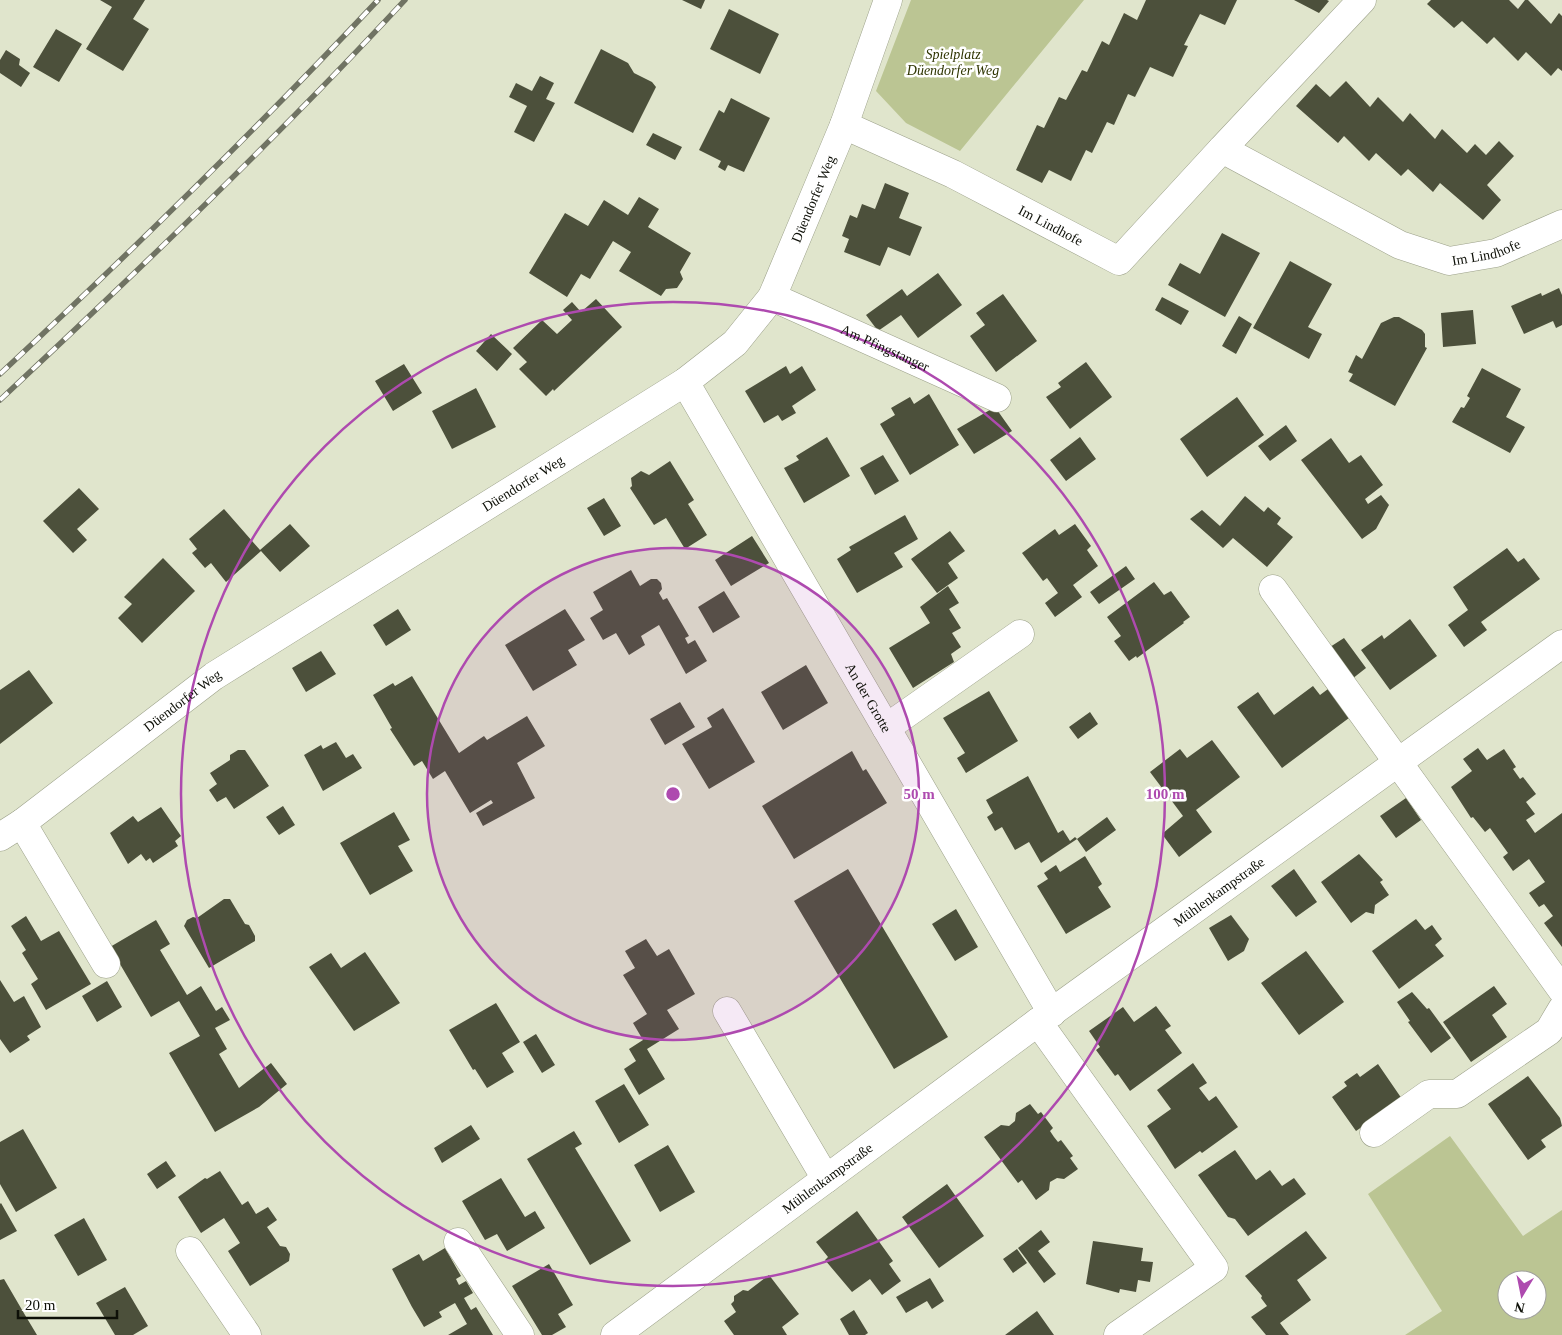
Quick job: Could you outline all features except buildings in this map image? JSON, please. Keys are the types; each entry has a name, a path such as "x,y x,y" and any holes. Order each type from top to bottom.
{"street":[{"name":"Düendorfer Weg","path":"11,830 214,676 685,382 735,342 772,297 844,124 888,0"},
{"name":"Im Lindhofe","path":"844,124 953,174 1119,261 1362,0"},
{"name":"Im Lindhofe","path":"1222,149 1400,245 1450,261 1496,253 1562,224"},
{"name":"Am Pfingstanger","path":"772,297 997,398"},
{"name":"An der Grotte","path":"685,382 886,728 1045,1018"},
{"path":"1273,588 1400,762 1562,990"},
{"path":"886,728 1020,634"},
{"name":"Mühlenkampstraße","path":"615,1335 1045,1018 1562,644"},
{"path":"11,830 106,964"},
{"path":"1374,1133 1429,1094 1457,1094 1549,1031 1562,1008"},
{"path":"727,1011 826,1179"},
{"path":"1045,1018 1214,1268 1118,1335"},
{"path":"458,1242 520,1335"},
{"path":"190,1251 247,1335"}],"green space":[{"name":"Spielplatz Düendorfer Weg","path":"911,0 1084,0 960,151 906,123 876,91"},
{"path":"1450,1136 1523,1236 1562,1210 1562,1335 1405,1335 1442,1311 1368,1194"}],"railway":[{"path":"0,374 192,190 378,0"},
{"path":"0,400 206,203 307,103 405,0"}]}
